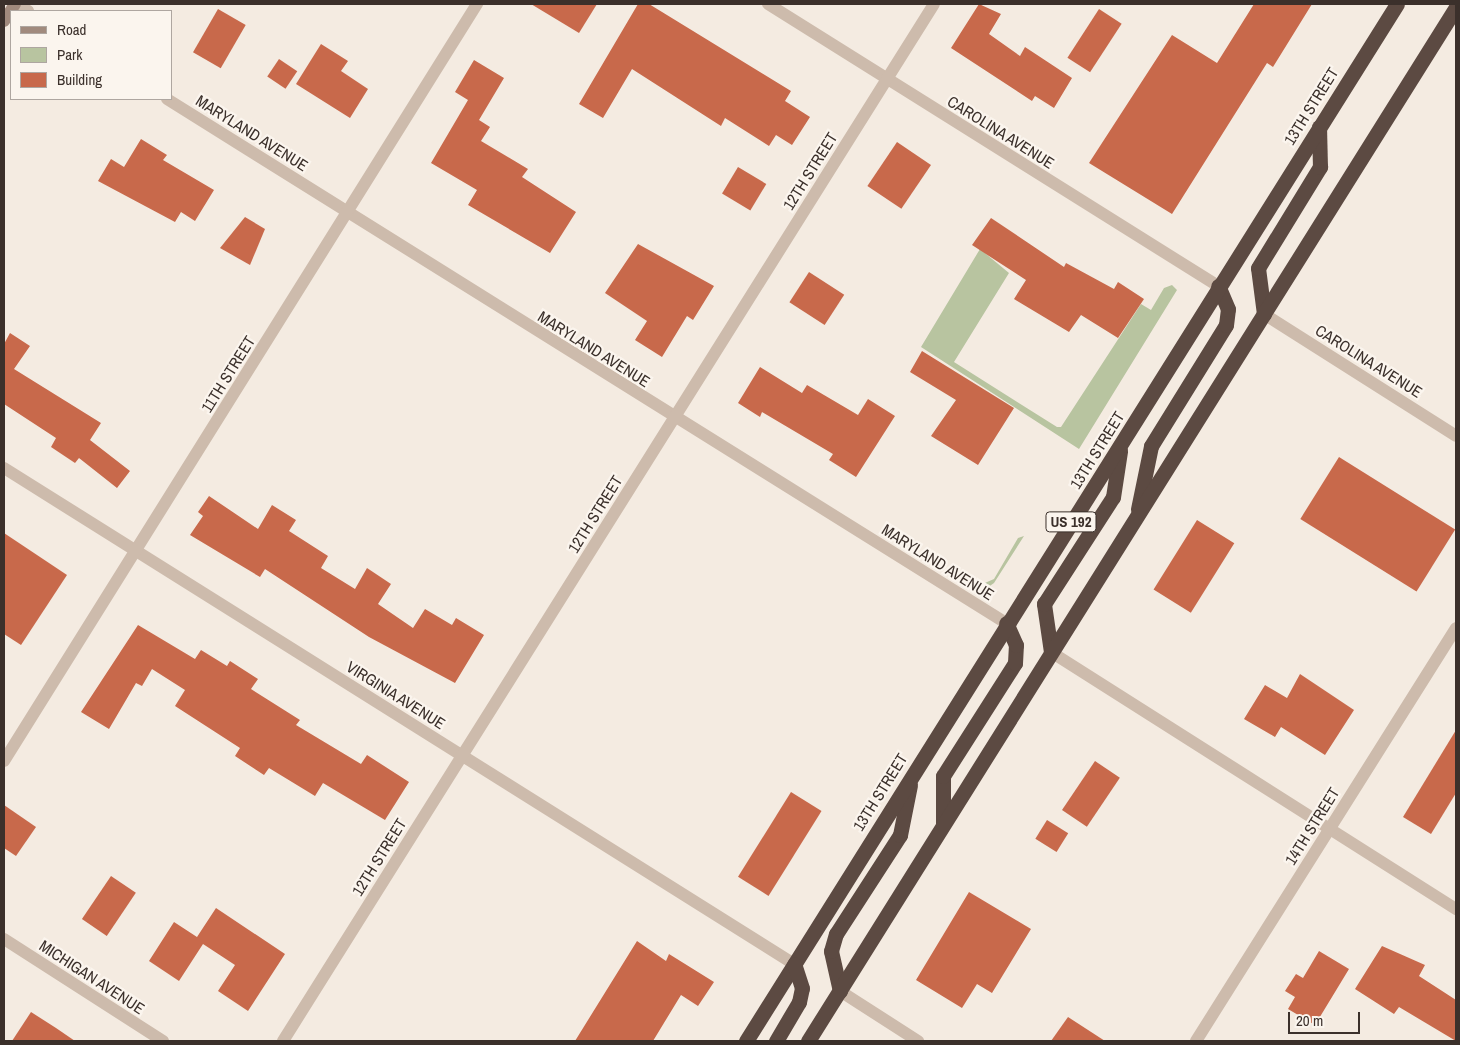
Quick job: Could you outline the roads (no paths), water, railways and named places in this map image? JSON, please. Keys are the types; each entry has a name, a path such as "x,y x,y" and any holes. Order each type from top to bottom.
{"highway":[{"name":"13TH STREET","path":"746,1041 1006,623 1121,445 1218,286 1397,4"},
{"path":"808,1041 942,824 1137,518 1456,7"},
{"path":"1264,314 1258,268 1320,166 1319,127"},
{"path":"1137,518 1151,446 1226,325 1228,310 1218,286"},
{"path":"1051,652 1044,604 1113,497 1121,445"},
{"path":"942,824 943,776 1016,664 1016,645 1006,623"},
{"path":"840,991 833,970 836,934 900,835 912,774"},
{"path":"776,1041 799,1002 802,988 794,964"}],"street":[{"path":"15,4 26,10"},
{"name":"11TH STREET","path":"4,761 477,4"},
{"name":"CAROLINA AVENUE","path":"768,4 1218,286"},
{"name":"12TH STREET","path":"283,1041 934,4"},
{"name":"MARYLAND AVENUE","path":"169,100 674,418 1006,623"},
{"name":"CAROLINA AVENUE","path":"1264,314 1456,436"},
{"name":"VIRGINIA AVENUE","path":"4,468 794,964"},
{"name":"14TH STREET","path":"1196,1041 1456,628"},
{"path":"1051,652 1456,909"},
{"name":"MICHIGAN AVENUE","path":"4,939 162,1041"},
{"path":"840,991 918,1041"}]}
